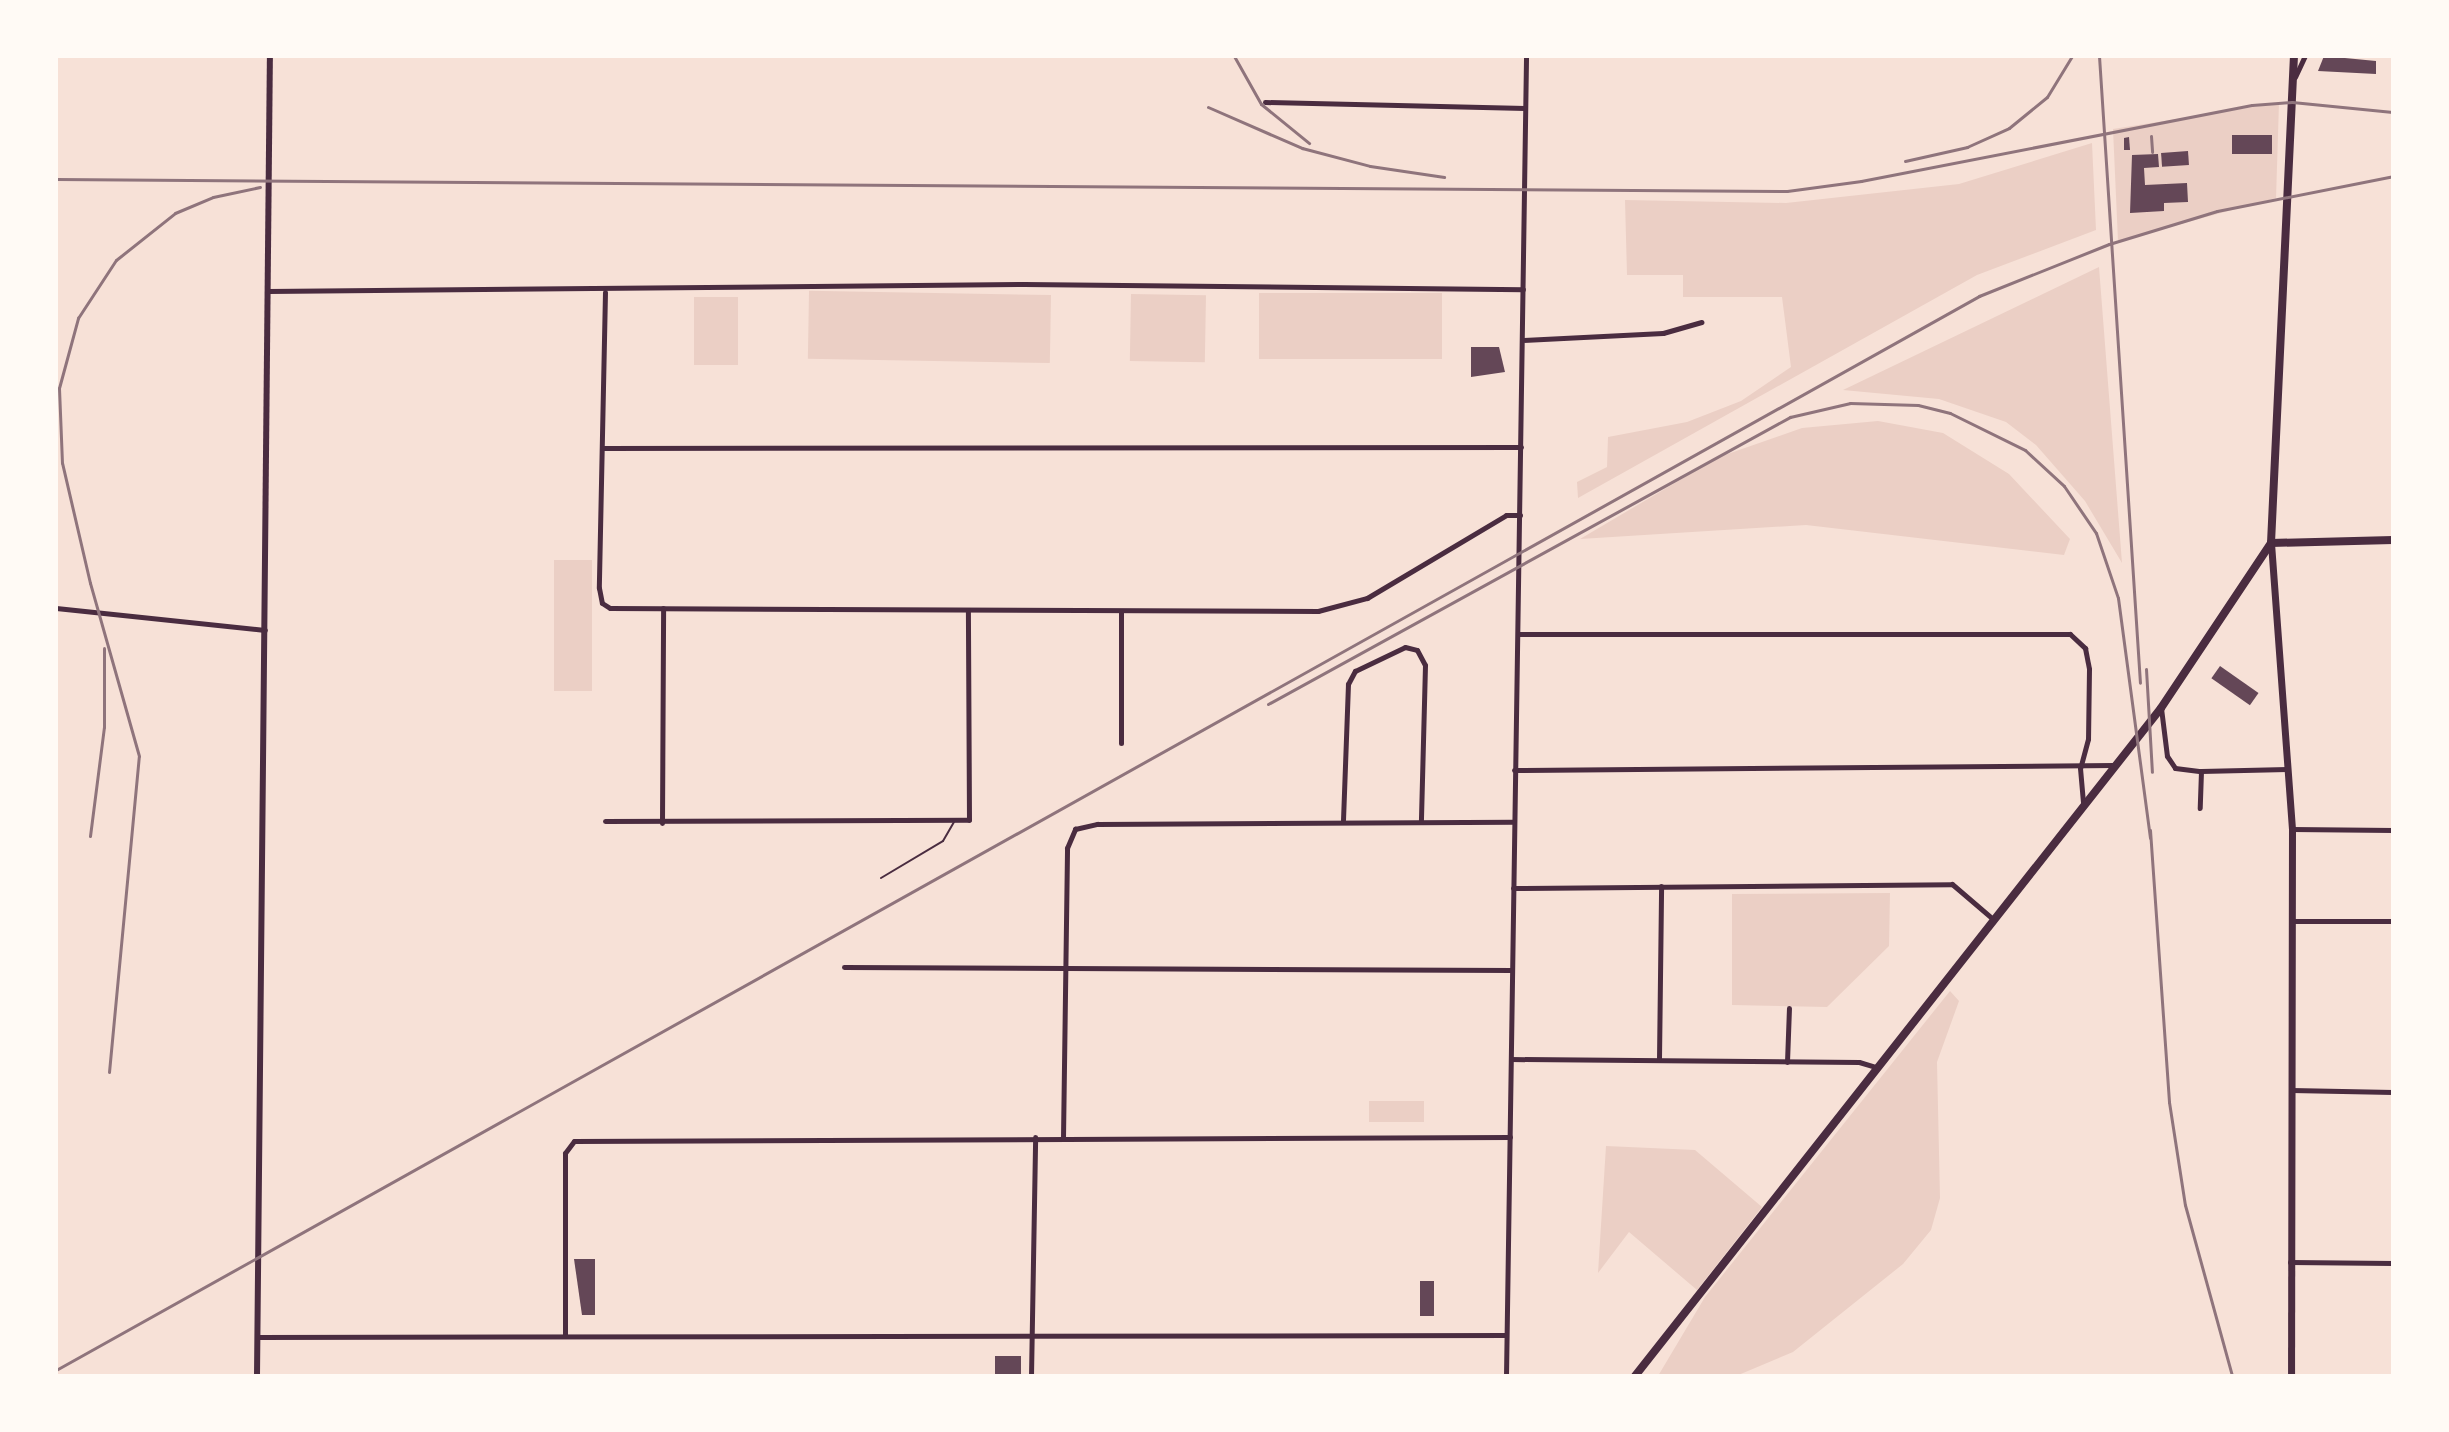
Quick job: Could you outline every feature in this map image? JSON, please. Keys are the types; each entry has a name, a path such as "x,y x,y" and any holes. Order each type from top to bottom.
{"main road":[{"path":"2291,1376 2292,829 2271,543 2294,56"},
{"path":"2271,543 2393,540"},
{"path":"1635,1376 1875,1067 2161,708 2271,543"}],"street":[{"path":"257,1376 270,56"},
{"path":"1506,1376 1526,56"},
{"path":"2293,81 2305,56"},
{"path":"1265,102 1525,108"},
{"path":"268,291 605,292 1024,284 1523,289"},
{"path":"605,292 602,603 618,609 1121,611 1344,608 1506,515 1520,515"},
{"path":"1522,340 1663,333 1701,322"},
{"path":"603,448 1521,447"},
{"path":"56,608 265,630"},
{"path":"662,823 663,608"},
{"path":"605,821 969,820 968,610"},
{"path":"1121,611 1121,743"},
{"path":"1519,634 2062,633 2078,637 2089,669 2088,739 2080,768 2083,803"},
{"path":"1343,820 1348,684 1355,671 1405,647 1417,650 1425,665 1421,821"},
{"path":"2161,708 2167,756 2175,768 2201,771 2287,769"},
{"path":"1514,770 2080,768 2114,765"},
{"path":"2200,808 2201,771"},
{"path":"1063,1138 1068,971 1067,848 1075,829 1097,824 1343,820 1514,822"},
{"path":"2292,829 2393,830"},
{"path":"1513,888 1952,884 1993,919"},
{"path":"1659,1059 1661,886"},
{"path":"2292,921 2393,921"},
{"path":"844,967 1068,971 1512,970"},
{"path":"1787,1062 1789,1008"},
{"path":"1511,1059 1859,1062 1875,1067"},
{"path":"2291,1090 2393,1092"},
{"path":"1031,1376 1035,1137"},
{"path":"565,1335 565,1153 574,1141 1510,1137"},
{"path":"2290,1262 2393,1263"},
{"path":"258,1337 1506,1335"}],"lane":[{"path":"881,878 943,841 955,820"}],"shaded area":[{"path":"2279,103 2276,198 2118,241 2113,129"},
{"path":"2092,143 2096,230 1977,275 1578,498 1577,482 1607,467 1608,437 1687,422 1741,401 1791,367 1782,297 1683,297 1683,275 1627,275 1625,200 1786,203 1959,184"},
{"path":"2099,267 2122,563 2085,501 2036,445 2006,422 1939,399 1843,390"},
{"path":"809,291 1051,295 1050,363 808,359"},
{"path":"1259,293 1442,293 1442,359 1259,359"},
{"path":"1131,294 1206,295 1205,362 1130,361"},
{"path":"694,297 738,297 738,365 694,365"},
{"path":"1878,421 1943,433 2009,474 2070,539 2064,555 1806,525 1580,539 1719,457 1802,428"},
{"path":"554,560 592,560 592,691 554,691"},
{"path":"1890,893 1889,946 1827,1007 1732,1005 1732,894"},
{"path":"1950,991 1959,1001 1937,1062 1940,1198 1931,1230 1903,1264 1793,1352 1736,1376 1658,1376 1705,1297"},
{"path":"1369,1101 1424,1101 1424,1122 1369,1122"},
{"path":"1606,1146 1695,1150 1762,1207 1697,1290 1629,1232 1598,1273"}],"building":[{"path":"2324,56 2376,61 2376,74 2318,71"},
{"path":"2232,135 2272,135 2272,154 2232,154"},
{"path":"2129,137 2130,150 2124,150 2124,138"},
{"path":"2188,151 2189,165 2162,167 2161,153"},
{"path":"2158,154 2159,167 2144,168 2145,185 2187,183 2188,202 2164,203 2164,211 2130,213 2132,155"},
{"path":"1471,347 1499,347 1505,372 1471,377"},
{"path":"2220,666 2259,693 2250,705 2211,678"},
{"path":"574,1259 595,1259 595,1315 582,1315"},
{"path":"1420,1281 1434,1281 1434,1316 1420,1316"},
{"path":"995,1356 1021,1356 1021,1376 995,1376"}],"railway":[{"path":"1234,56 1261,104 1309,143"},
{"path":"1905,161 1967,147 2009,128 2047,97 2072,56"},
{"path":"2099,56 2140,683"},
{"path":"56,179 1787,191 1861,181 2252,105 2292,102 2393,112"},
{"path":"1208,107 1302,148 1370,166 1444,177"},
{"path":"2151,136 2152,152"},
{"path":"56,1370 1979,296 2109,244 2217,211 2393,176"},
{"path":"109,1072 139,756 90,583 62,463 59,388 78,318 116,260 175,213 213,197 260,187"},
{"path":"1268,704 1790,417 1850,403 1918,405 1950,413 2025,450 2064,486 2096,533 2118,598 2150,838"},
{"path":"90,836 104,727 104,648"},
{"path":"2146,669 2152,772"},
{"path":"2150,830 2169,1102 2185,1205 2232,1376"}]}
